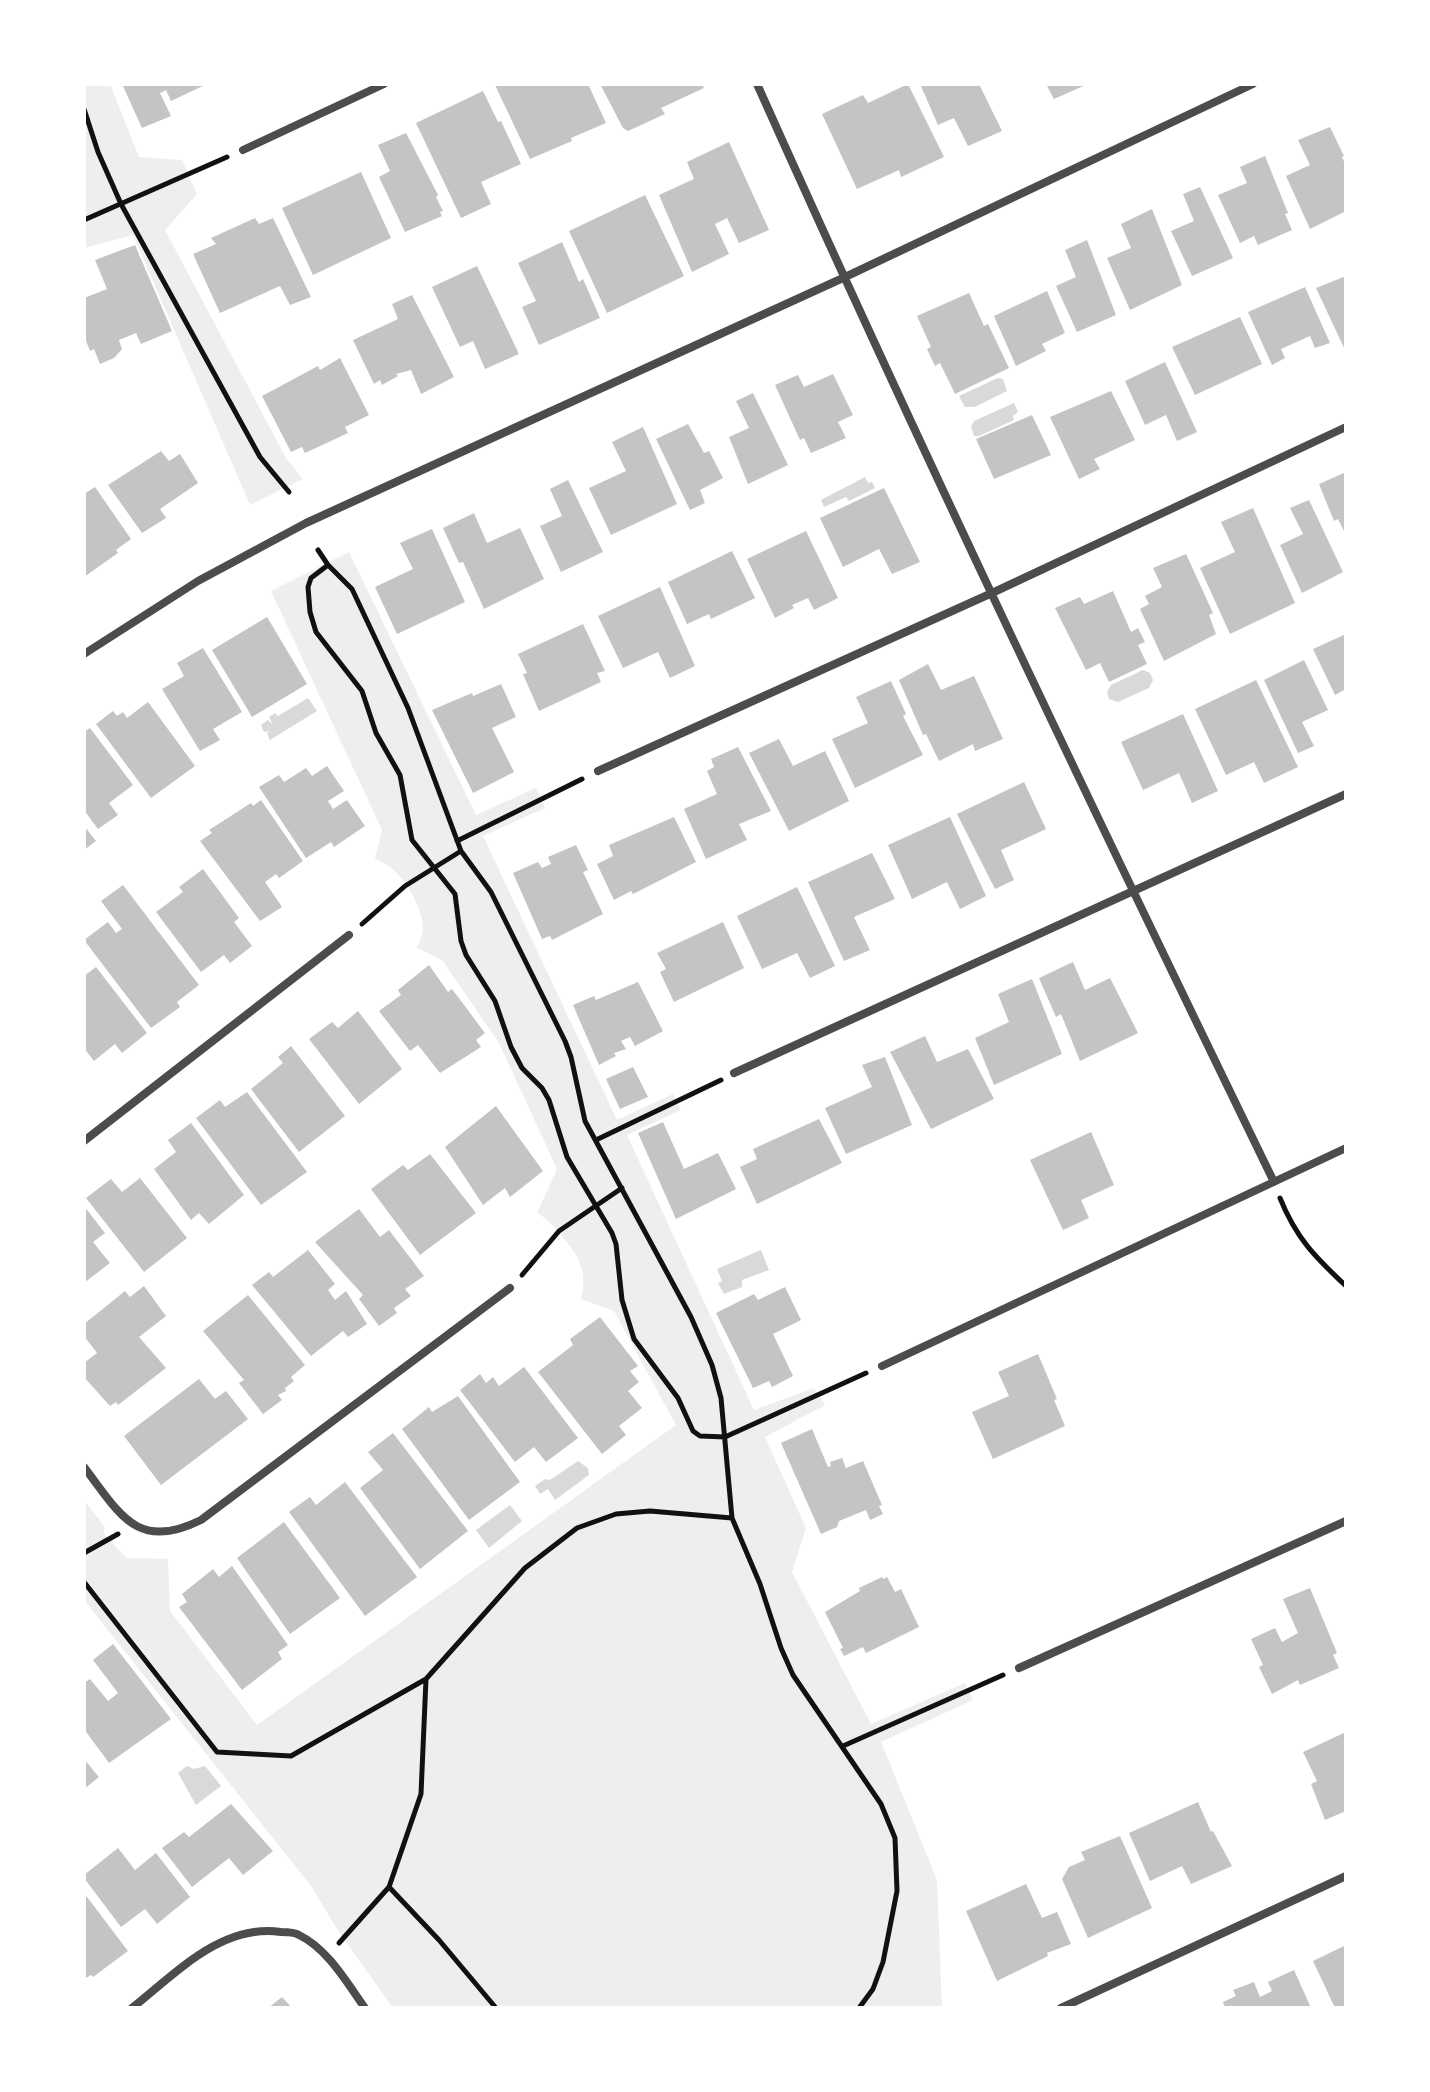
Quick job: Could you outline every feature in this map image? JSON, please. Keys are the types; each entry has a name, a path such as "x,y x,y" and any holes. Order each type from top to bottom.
{"street":[{"path":"243,150 384,84"},
{"path":"757,84 843,278 1132,892 1274,1182"},
{"path":"84,654 198,581 306,523 843,278 1253,84"},
{"path":"598,771 992,593 1346,427"},
{"path":"734,1073 1346,794"},
{"path":"84,1141 349,935"},
{"path":"882,1366 1346,1148"},
{"path":"84,1467 118,1512 134,1525 165,1533 180,1530 201,1520 510,1288"},
{"path":"1019,1668 1346,1521"},
{"path":"1061,2008 1346,1876"},
{"path":"132,2008 200,1955 230,1937 262,1929 298,1934 327,1956 365,2008"}],"path":[{"path":"84,109 98,152 121,204 260,457 289,492"},
{"path":"84,220 243,150"},
{"path":"318,550 352,589 408,708 461,851 491,892 565,1041 585,1121 691,1317 712,1365 721,1398 732,1518 793,1675 881,1804 895,1838 897,1891 883,1962 873,1989 859,2008"},
{"path":"328,565 311,578 308,587 310,612 316,632 362,691 376,733 400,775 412,840 455,894 461,941 466,955 495,1001 522,1068 549,1100 567,1157 612,1233 622,1300 634,1339 678,1398 693,1431 700,1436 725,1437 882,1366"},
{"path":"457,841 598,771"},
{"path":"349,935 405,886 461,851"},
{"path":"596,1140 734,1073"},
{"path":"1274,1182 1292,1227 1318,1260 1346,1286"},
{"path":"510,1288 559,1231 622,1188"},
{"path":"84,1582 217,1752 291,1756 426,1679 525,1568 577,1528 616,1514 650,1511 732,1518"},
{"path":"84,1553 134,1525"},
{"path":"843,1746 1019,1668"},
{"path":"327,1956 389,1887 421,1794 426,1679"},
{"path":"389,1887 449,1951 496,2008"}],"shaded area":[{"path":"84,84 110,84 139,157 182,160 197,194 165,230 286,458 303,479 250,505 133,235 84,248"},
{"path":"998,378 1003,379 1007,391 975,407 965,407 959,396"},
{"path":"1014,403 1018,412 1013,416 1014,420 974,436 971,427 974,421"},
{"path":"865,477 875,488 849,501 846,497 824,507 821,500"},
{"path":"349,552 476,815 536,788 545,808 483,836 617,1120 673,1094 681,1110 627,1135 754,1410 814,1388 825,1405 765,1437 806,1528 792,1572 871,1724 965,1683 973,1700 881,1742 937,1880 942,2008 393,2008 337,1929 311,1886 84,1600 84,1500 105,1527 103,1532 126,1558 168,1559 170,1611 257,1725 676,1425 614,1311 581,1299 583,1280 577,1257 553,1226 537,1213 557,1169 499,1043 442,960 417,948 423,930 419,909 401,878 375,859 382,830 271,591"},
{"path":"1143,670 1150,673 1153,680 1149,688 1118,702 1109,699 1107,692 1111,685"},
{"path":"308,698 317,711 270,740 267,733 270,731 264,732 261,725 268,720 273,725 269,717 275,713 278,716"},
{"path":"761,1250 769,1270 742,1280 742,1287 724,1294 718,1283 722,1281 717,1269"},
{"path":"578,1461 588,1468 589,1475 555,1500 548,1489 540,1494 535,1486"},
{"path":"510,1505 522,1521 489,1548 476,1530"},
{"path":"187,1766 194,1769 205,1766 221,1786 196,1805 178,1773"}],"building":[{"path":"122,84 207,84 171,101 166,90 160,93 171,116 142,128"},
{"path":"588,84 606,123 530,159 495,85"},
{"path":"600,84 702,84 704,88 661,108 665,114 628,131 623,128"},
{"path":"908,84 944,157 901,177 899,170 857,189 822,114 863,95 868,103"},
{"path":"920,84 979,84 1002,131 968,146 954,118 938,125"},
{"path":"1046,84 1088,84 1054,99"},
{"path":"483,91 521,164 481,182 491,204 461,218 416,123"},
{"path":"1330,127 1346,166 1346,211 1310,229 1286,176 1310,165 1298,140"},
{"path":"406,133 443,211 440,212 442,216 405,232 379,177 390,171 378,145"},
{"path":"729,142 769,230 739,243 727,218 715,224 729,254 692,272 659,195 694,179 687,162"},
{"path":"1265,156 1292,230 1258,245 1254,236 1240,243 1218,195 1247,183 1240,167"},
{"path":"361,172 391,238 313,275 282,208"},
{"path":"1200,187 1233,258 1192,276 1171,231 1194,221 1183,194"},
{"path":"645,195 684,276 607,313 569,231"},
{"path":"1152,209 1182,285 1130,310 1107,258 1131,248 1121,224"},
{"path":"255,218 259,224 273,218 311,297 290,305 280,286 220,313 193,254 216,244 211,238"},
{"path":"1087,240 1116,315 1077,332 1056,286 1076,277 1065,250"},
{"path":"562,242 579,282 583,279 600,318 539,345 522,307 536,301 518,263"},
{"path":"135,245 172,331 141,344 136,333 119,340 122,349 114,358 100,364 84,336 84,298 107,289 95,260"},
{"path":"477,266 519,354 485,369 473,341 460,347 432,287"},
{"path":"1346,276 1346,352 1316,288"},
{"path":"1305,287 1330,343 1315,348 1310,336 1281,349 1285,358 1272,365 1248,312"},
{"path":"1047,291 1065,333 1042,344 1046,351 1016,366 994,316"},
{"path":"969,293 1009,368 955,394 940,363 935,366 927,349 931,347 917,316"},
{"path":"412,295 454,377 421,394 411,370 396,374 398,376 382,385 380,380 374,384 353,340 398,319 392,304"},
{"path":"1240,317 1262,364 1195,395 1172,347"},
{"path":"340,358 369,415 345,427 348,433 305,453 302,447 291,452 262,396 318,366 320,370"},
{"path":"1165,362 1197,432 1177,441 1166,415 1145,425 1125,381"},
{"path":"833,374 853,415 838,422 846,438 811,453 804,438 800,440 775,385 798,375 804,387"},
{"path":"1111,391 1135,440 1094,459 1100,469 1079,479 1050,417"},
{"path":"753,393 788,465 748,484 729,437 749,428 736,401"},
{"path":"1032,415 1051,455 994,479 976,439"},
{"path":"688,424 704,453 709,451 723,478 700,490 705,503 690,510 656,439"},
{"path":"643,427 677,504 611,535 589,488 626,471 612,442"},
{"path":"161,451 169,461 180,454 198,483 160,509 166,518 142,533 108,485"},
{"path":"1346,472 1346,535 1338,519 1334,521 1319,484"},
{"path":"568,480 603,552 561,572 540,526 562,516 550,489"},
{"path":"95,487 131,539 116,550 118,553 84,577 84,494"},
{"path":"884,488 920,562 892,574 879,549 843,567 820,518"},
{"path":"1309,500 1343,572 1302,593 1280,545 1303,534 1290,508"},
{"path":"1253,508 1295,603 1230,634 1200,568 1235,552 1221,522"},
{"path":"474,513 487,543 520,528 544,579 484,609 463,562 459,563 443,528"},
{"path":"432,529 465,602 397,634 375,587 413,569 400,543"},
{"path":"806,531 838,598 814,610 808,598 775,618 747,559"},
{"path":"732,551 755,598 711,619 709,614 687,624 668,582"},
{"path":"1186,554 1213,613 1209,615 1216,634 1164,661 1140,609 1149,604 1145,596 1162,587 1153,568"},
{"path":"660,587 695,666 670,678 658,652 623,668 598,616"},
{"path":"1113,591 1131,632 1138,628 1145,642 1138,645 1147,664 1109,682 1100,663 1086,670 1055,608 1080,597 1084,604"},
{"path":"267,617 307,684 252,717 212,650"},
{"path":"583,624 605,671 597,673 601,682 539,711 518,654"},
{"path":"1346,634 1346,689 1335,695 1313,649"},
{"path":"203,648 242,712 213,729 220,740 200,751 162,689 184,676 177,663"},
{"path":"1304,660 1328,710 1302,722 1314,746 1298,753 1264,680"},
{"path":"928,664 941,690 974,676 1003,739 975,751 973,744 939,761 926,734 923,735 899,680"},
{"path":"1256,680 1298,767 1264,783 1254,762 1226,775 1195,709"},
{"path":"891,681 906,714 903,716 923,755 855,788 832,739 868,723 856,697"},
{"path":"501,684 516,717 492,728 514,772 473,793 432,710"},
{"path":"148,702 195,766 151,798 96,724 113,711 117,716 123,712 127,718"},
{"path":"1183,714 1218,791 1192,803 1179,773 1143,790 1121,742"},
{"path":"90,728 133,785 109,803 118,815 98,829 84,810 84,732"},
{"path":"779,739 793,766 825,751 849,801 789,831 749,753"},
{"path":"738,747 771,811 739,824 747,840 706,859 684,809 717,794 707,771 714,767 711,759"},
{"path":"327,766 344,791 328,801 333,809 347,800 365,826 334,847 331,842 306,858 259,787 279,775 284,782 306,768 312,776"},
{"path":"1024,782 1046,829 1001,850 1014,880 995,889 957,814"},
{"path":"261,800 303,861 279,878 276,874 265,882 282,907 260,921 200,841 212,833 209,830"},
{"path":"674,817 696,862 633,894 631,891 614,900 597,864 613,856 609,845"},
{"path":"950,817 986,896 960,909 947,882 912,899 888,845"},
{"path":"84,826 96,841 84,850"},
{"path":"576,845 588,870 583,872 603,914 552,940 550,936 542,939 513,873 538,862 542,868 551,864 548,857"},
{"path":"872,853 895,899 854,917 870,950 844,961 808,882"},
{"path":"203,869 239,918 234,922 252,946 230,963 224,955 201,972 156,912 183,892 179,887"},
{"path":"123,885 199,985 177,1002 180,1007 151,1028 84,940 108,922 116,933 122,929 101,901"},
{"path":"797,887 835,966 810,978 797,953 762,969 737,916"},
{"path":"723,922 744,968 674,1002 660,972 666,969 657,953"},
{"path":"1073,962 1085,990 1110,978 1138,1033 1080,1061 1061,1014 1056,1017 1039,978"},
{"path":"429,965 448,992 452,989 485,1033 476,1040 481,1047 440,1073 418,1045 410,1051 379,1011 401,995 398,990"},
{"path":"96,967 147,1033 122,1053 115,1044 94,1061 84,1048 84,976"},
{"path":"1032,979 1062,1054 994,1085 975,1038 1009,1022 998,994"},
{"path":"638,982 663,1031 635,1046 630,1037 621,1041 626,1049 614,1053 616,1056 599,1065 573,1005 594,996 596,1000"},
{"path":"358,1011 402,1069 359,1104 309,1039 332,1022 338,1028"},
{"path":"925,1036 937,1062 968,1049 994,1099 931,1129 890,1052"},
{"path":"291,1046 345,1116 299,1152 251,1089 283,1063 278,1057"},
{"path":"885,1057 912,1125 846,1154 825,1108 872,1087 862,1065"},
{"path":"633,1067 648,1097 620,1109 606,1079"},
{"path":"247,1092 307,1172 261,1205 196,1118 220,1100 225,1107"},
{"path":"496,1106 543,1171 510,1197 505,1188 483,1205 445,1147"},
{"path":"819,1119 842,1163 757,1204 740,1167 757,1159 753,1149"},
{"path":"663,1122 684,1169 718,1153 736,1189 676,1219 638,1133"},
{"path":"191,1123 244,1195 209,1224 199,1213 191,1220 154,1169 176,1152 168,1140"},
{"path":"1091,1132 1114,1185 1081,1200 1089,1218 1063,1230 1030,1160"},
{"path":"430,1154 476,1213 420,1255 371,1189 403,1165 408,1170"},
{"path":"140,1178 187,1238 144,1272 86,1198 111,1179 122,1192"},
{"path":"84,1206 105,1233 93,1242 110,1263 84,1283"},
{"path":"359,1209 380,1237 389,1230 424,1276 405,1289 411,1296 394,1308 397,1313 379,1326 359,1299 363,1295 315,1242"},
{"path":"308,1250 335,1284 328,1290 335,1300 346,1291 367,1324 348,1337 343,1331 311,1356 252,1285 269,1272 273,1277"},
{"path":"144,1286 166,1316 139,1337 166,1368 118,1405 116,1402 110,1406 84,1377 84,1363 97,1353 84,1336 84,1324 125,1291 130,1297"},
{"path":"785,1287 801,1320 773,1334 793,1376 772,1387 769,1381 753,1388 716,1313 754,1294 758,1300"},
{"path":"248,1295 305,1365 291,1377 294,1381 285,1388 286,1391 278,1395 282,1400 263,1414 239,1383 244,1380 203,1331"},
{"path":"600,1317 638,1366 630,1371 639,1382 628,1391 642,1408 619,1426 626,1435 602,1454 538,1372 573,1345 570,1339"},
{"path":"1038,1354 1065,1426 993,1459 972,1412 1009,1396 998,1372"},
{"path":"524,1367 578,1438 546,1462 534,1447 515,1462 460,1390 480,1374 486,1383 493,1377 499,1386"},
{"path":"199,1379 215,1399 226,1391 248,1419 161,1485 124,1436"},
{"path":"458,1396 520,1482 469,1520 402,1429 429,1407 432,1412"},
{"path":"812,1429 828,1467 831,1466 830,1462 842,1458 846,1468 863,1461 883,1514 870,1520 866,1510 839,1521 837,1527 821,1534 781,1443"},
{"path":"393,1433 468,1531 420,1569 360,1488 383,1470 368,1452"},
{"path":"345,1482 417,1577 365,1616 289,1512 310,1497 316,1505"},
{"path":"284,1522 340,1598 290,1634 237,1558"},
{"path":"232,1566 288,1645 278,1652 282,1659 242,1690 179,1607 187,1602 182,1594 213,1569 219,1577"},
{"path":"887,1577 895,1592 901,1589 919,1627 866,1653 863,1647 844,1656 825,1612 860,1591 859,1588"},
{"path":"1310,1588 1337,1653 1333,1655 1339,1668 1300,1685 1298,1680 1272,1694 1259,1667 1263,1665 1251,1639 1275,1628 1282,1642 1298,1633 1283,1599"},
{"path":"113,1644 171,1719 109,1763 84,1729 84,1683 90,1679 108,1701 118,1693 93,1660"},
{"path":"1346,1732 1346,1811 1325,1820 1311,1784 1317,1781 1303,1752"},
{"path":"84,1759 99,1777 84,1789"},
{"path":"1198,1802 1211,1832 1232,1866 1191,1884 1182,1866 1150,1881 1129,1833"},
{"path":"231,1804 273,1851 243,1875 229,1858 192,1887 162,1848 184,1832 189,1837"},
{"path":"1120,1836 1152,1908 1088,1938 1062,1879 1069,1867 1085,1860 1081,1852"},
{"path":"118,1848 135,1870 156,1853 190,1897 157,1924 145,1909 121,1927 84,1878"},
{"path":"1026,1884 1042,1918 1057,1912 1071,1944 1047,1953 1048,1956 997,1981 966,1911"},
{"path":"84,1893 128,1951 93,1977 84,1979"},
{"path":"1346,1945 1346,2008 1335,2008 1313,1961"},
{"path":"1294,1970 1311,2008 1225,2008 1223,2002 1236,1996 1233,1990 1254,1982 1260,1997 1272,1991 1268,1982"},
{"path":"282,1997 292,2008 268,2008"}]}
